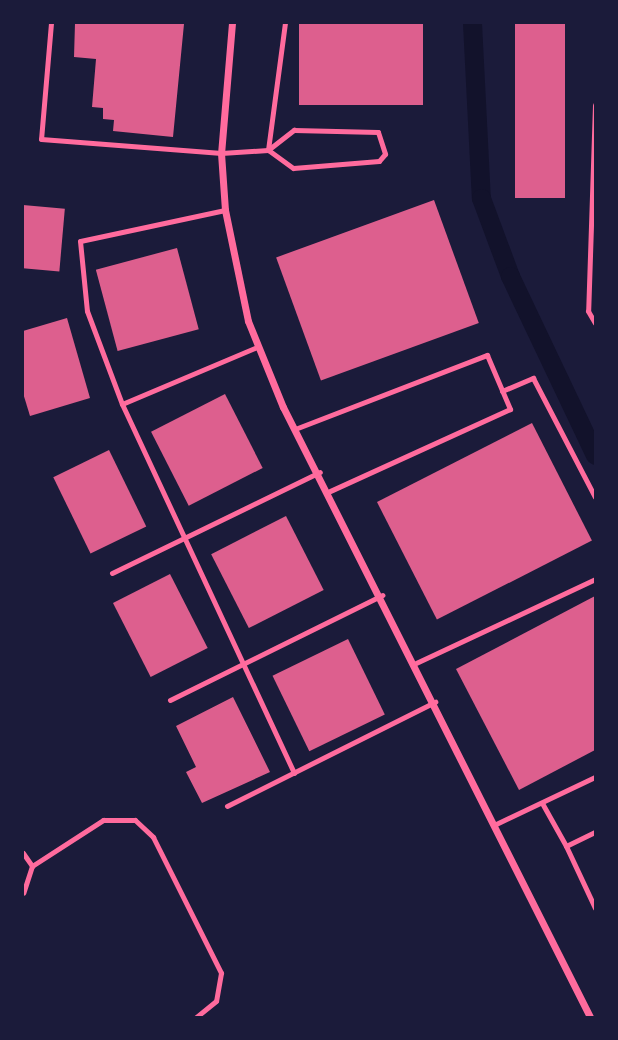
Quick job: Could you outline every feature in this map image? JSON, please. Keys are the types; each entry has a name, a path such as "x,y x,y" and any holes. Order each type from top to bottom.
{"street":[{"path":"232,23 222,153 225,210 257,347 295,429 330,491 590,1017"}],"lane":[{"path":"51,23 41,139 222,153 268,150 294,130 378,132 385,154 379,161 293,168 268,150"},
{"path":"268,150 285,23"},
{"path":"595,105 588,311 595,323"},
{"path":"225,210 80,241 87,311 122,404 294,772"},
{"path":"122,404 257,347"},
{"path":"295,429 487,355 510,409 330,491"},
{"path":"502,391 533,378 595,497"},
{"path":"112,573 320,472"},
{"path":"416,663 595,579"},
{"path":"170,700 382,595"},
{"path":"227,806 435,702"},
{"path":"496,824 595,777"},
{"path":"542,803 595,908"},
{"path":"23,893 32,866 103,820 135,820 153,837 222,972 216,1001 196,1017"},
{"path":"566,846 595,832"},
{"path":"23,853 32,866"}],"building":[{"path":"75,23 184,24 173,137 113,131 114,120 103,119 103,108 92,107 96,59 74,57"},
{"path":"299,23 423,23 423,105 299,105"},
{"path":"515,23 565,23 565,198 515,198"},
{"path":"434,200 479,323 321,381 276,257"},
{"path":"23,205 65,209 59,271 23,268"},
{"path":"177,248 199,329 118,351 96,270"},
{"path":"67,318 90,398 30,416 23,393 23,331"},
{"path":"225,394 263,468 189,506 151,432"},
{"path":"532,423 592,541 437,620 377,502"},
{"path":"109,450 146,526 91,554 53,477"},
{"path":"286,516 324,590 249,628 211,554"},
{"path":"170,574 208,648 151,677 113,603"},
{"path":"595,596 595,750 519,790 456,669"},
{"path":"348,639 385,714 309,751 273,676"},
{"path":"233,697 270,772 202,803 186,772 196,767 176,726"}],"waterway":[{"path":"472,23 481,198 510,276 595,455"}]}
